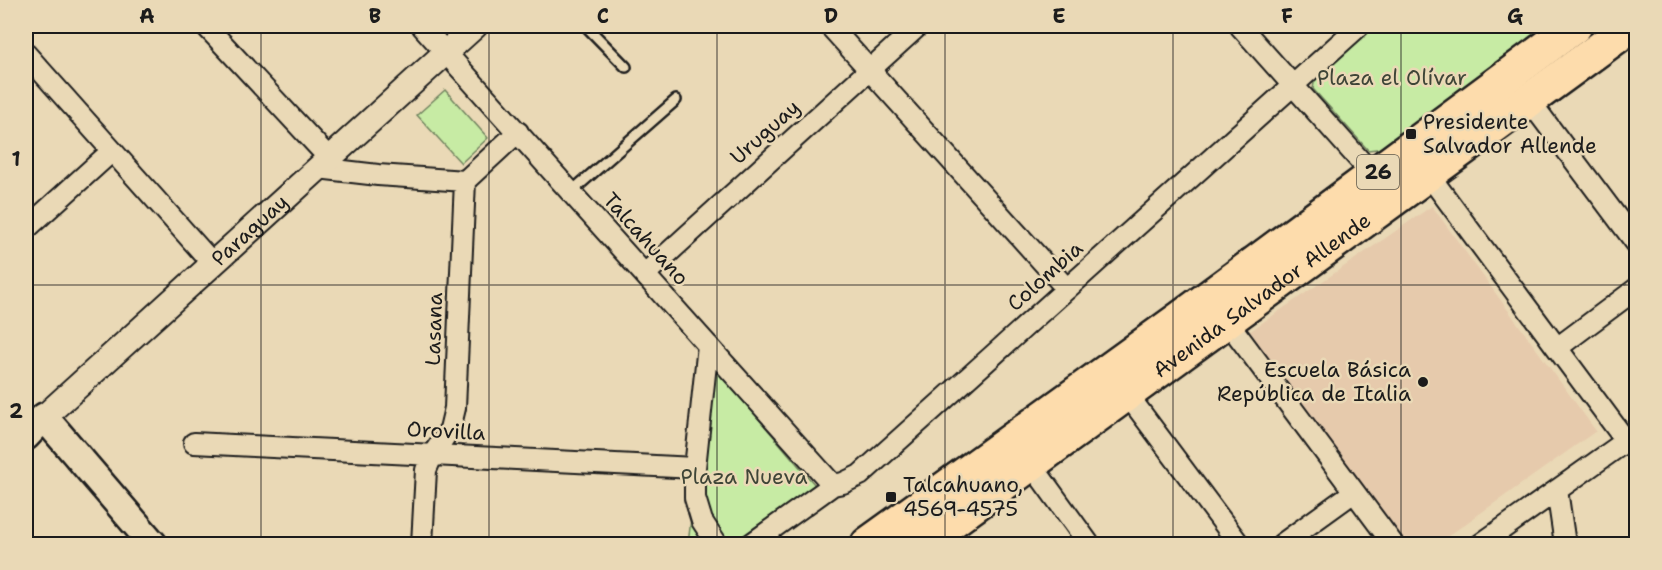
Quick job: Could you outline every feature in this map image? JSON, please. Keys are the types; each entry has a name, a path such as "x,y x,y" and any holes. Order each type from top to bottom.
{"highway":[{"name":"Avenida Salvador Allende","path":"868,544 1172,324 1575,26"},
{"name":"Avenida Salvador Allende","path":"930,542 1031,464 1631,26"}],"main road":[{"path":"35,427 153,544"}],"street":[{"path":"206,26 324,163 378,175 465,180 518,132"},
{"name":"Talcahuano","path":"422,26 833,485"},
{"name":"Paraguay","path":"35,427 475,26"},
{"path":"830,26 1067,289"},
{"name":"Uruguay","path":"645,274 918,26"},
{"path":"1240,26 1373,175"},
{"name":"Colombia","path":"751,544 833,485 860,475 1359,26"},
{"path":"26,54 213,264"},
{"path":"1529,100 1636,243"},
{"path":"26,229 112,152"},
{"path":"1428,174 1557,348 1631,438 1481,544"},
{"name":"Lasana","path":"422,544 426,470 433,454 450,429 455,408 465,180"},
{"path":"1557,348 1636,290"},
{"path":"1227,321 1393,544"},
{"path":"708,345 695,468 695,498 697,509 707,531 717,544"},
{"path":"1127,394 1239,544"},
{"name":"Orovilla","path":"194,443 695,468"},
{"path":"1031,464 1089,544"},
{"path":"1557,490 1565,544"},
{"path":"1282,544 1354,492"}],"lane":[{"path":"586,26 626,67"},
{"path":"571,192 676,100"}],"shaded area":[{"name":"Escuela Básica República de Italia","path":"1432,206 1596,431 1437,544 1405,544 1249,332"}],"green space":[{"name":"Plaza el Olívar","path":"1373,26 1546,26 1385,148 1368,150 1313,89 1315,77"},
{"path":"445,90 488,138 461,163 417,115"},
{"name":"Plaza Nueva","path":"710,362 815,485 731,544 688,544"}],"place":[{"name":"Presidente Salvador Allende","path":"1411,134"},
{"name":"Escuela Básica República de Italia","path":"1423,382"},
{"name":"Talcahuano, 4569-4575","path":"891,497"}]}
